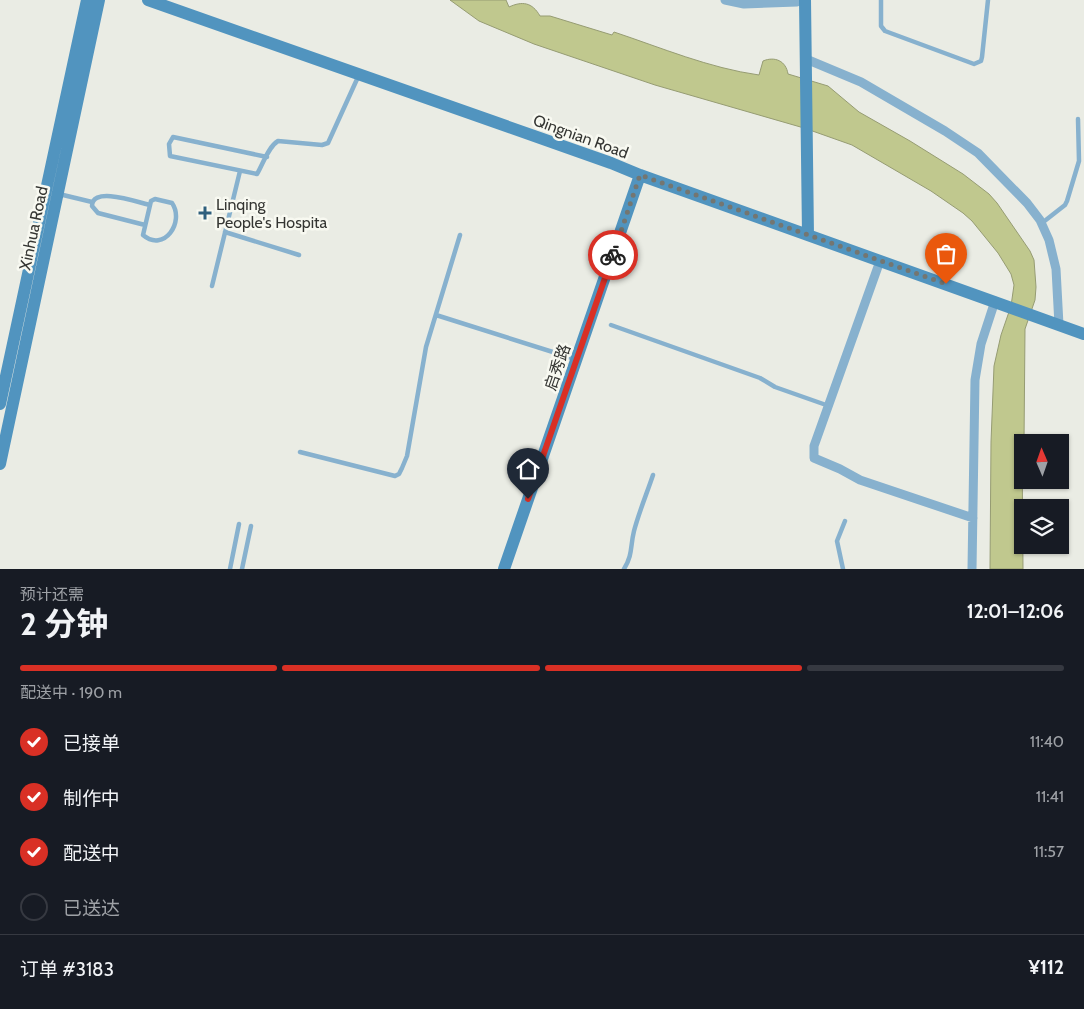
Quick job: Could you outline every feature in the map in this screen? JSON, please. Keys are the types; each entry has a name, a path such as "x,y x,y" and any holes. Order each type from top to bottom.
{"street":[{"name":"Xinhua Road","path":"0,404 87,0"},
{"name":"Xinhua Road","path":"0,464 99,0"},
{"name":"Qingnian Road","path":"148,0 602,160 1058,325"},
{"path":"725,0 744,4 800,1 803,65 804,234"},
{"path":"803,65 861,82 945,131 978,153 1028,203 1042,223 1049,240 1056,269 1058,325 1084,334"},
{"name":"启秀路","path":"504,569 640,175"},
{"path":"880,261 814,446 814,458 860,480 973,518"},
{"path":"972,569 975,380 981,344 998,303"}],"lane":[{"path":"881,0 881,26 885,31 974,64 981,61 982,57 988,0"},
{"path":"267,156 173,137 169,144 170,156 257,174 267,156 273,144 278,141 322,145 328,143 359,74"},
{"path":"1042,223 1065,205 1070,194 1080,161 1078,119"},
{"path":"212,286 240,171"},
{"path":"57,194 92,202"},
{"path":"145,224 98,213 92,206 92,202 95,197 104,195 150,205"},
{"path":"155,199 172,203 175,208 176,220 171,234 165,238 148,239 143,235 145,224 151,201 155,199"},
{"path":"225,232 299,255"},
{"path":"300,452 396,476 399,474 407,456 426,347 460,235"},
{"path":"436,315 576,359"},
{"path":"611,325 760,378 775,387 829,406"},
{"path":"624,569 633,548 634,532 653,475"},
{"path":"843,569 837,541 845,521"},
{"path":"230,569 239,524"},
{"path":"242,569 251,526"}],"shaded area":[{"path":"450,0 506,0 509,7 526,4 534,8 540,16 550,16 612,35 614,32 686,57 740,72 759,75 763,61 776,59 785,66 788,74 828,86 859,112 963,174 989,194 1030,251 1034,260 1035,300 1025,329 1024,434 1014,434 1014,489 1022,489 1022,499 1014,499 1014,554 1023,554 1023,569 990,569 991,442 994,366 1001,335 1011,306 1014,285 1011,274 998,253 972,221 931,191 852,145 804,128 655,85 534,44 479,21"}],"way so far":[{"path":"613,255 640,175 946,284"}],"place":[{"name":"Linqing People's Hospita","path":"205,213"}],"route":[{"path":"528,499 613,255"}]}
